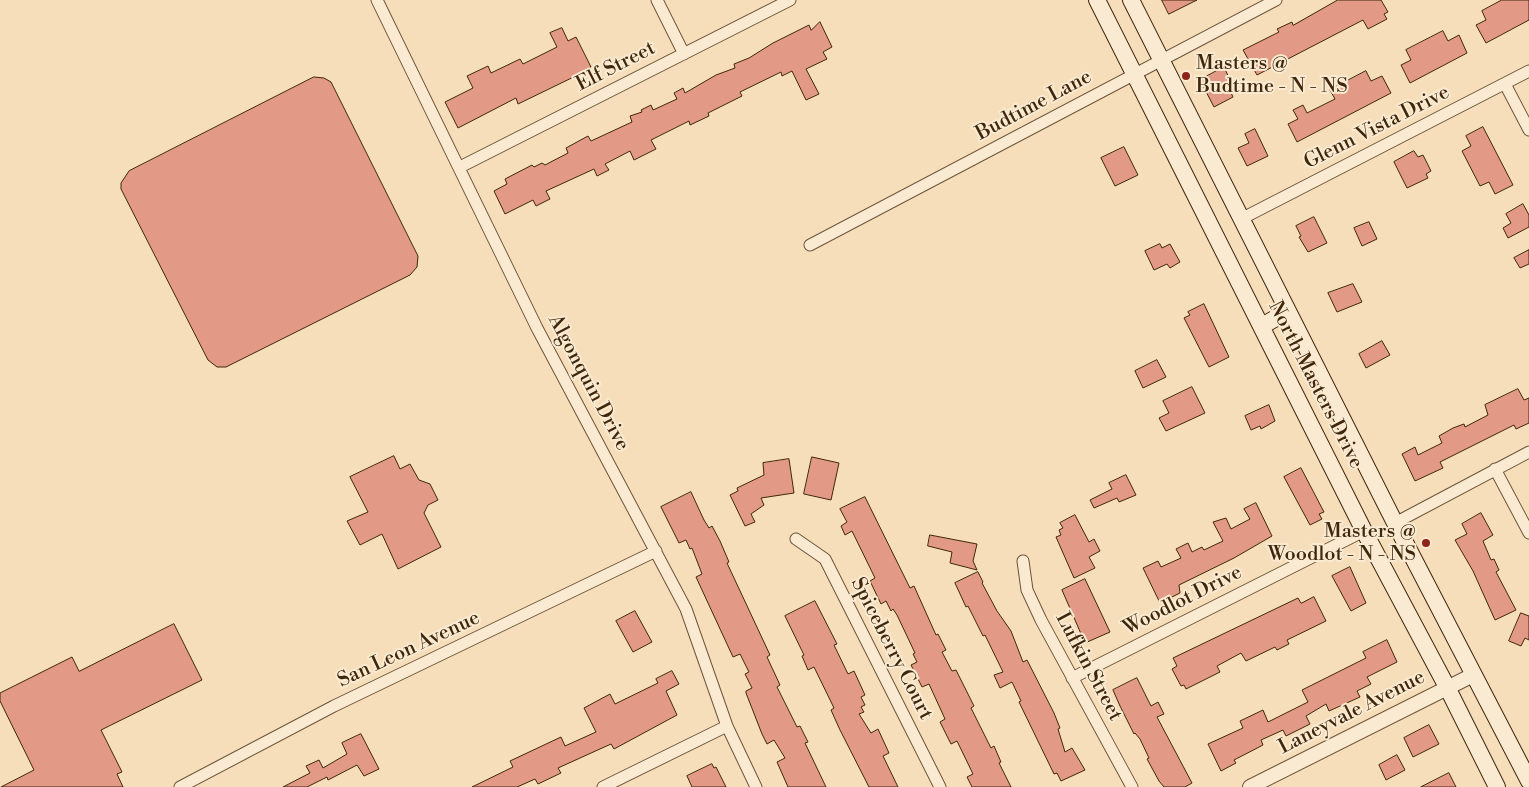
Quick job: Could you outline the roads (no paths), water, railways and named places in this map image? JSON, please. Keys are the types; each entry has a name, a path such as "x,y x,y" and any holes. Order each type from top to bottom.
{"main road":[{"name":"North Masters Drive","path":"1097,0 1364,531 1447,686 1497,787"},
{"name":"North Masters Drive","path":"1130,0 1395,523 1529,781"},
{"path":"1262,326 1288,311"}],"street":[{"name":"Algonquin Drive","path":"377,0 460,166 537,328 686,609 727,726 756,787"},
{"path":"657,0 684,54"},
{"name":"Elf Street","path":"460,166 790,0"},
{"name":"Budtime Lane","path":"810,245 1276,0"},
{"name":"Glenn Vista Drive","path":"1241,219 1529,71"},
{"path":"1505,84 1529,130"},
{"path":"1395,523 1529,452"},
{"path":"1495,469 1529,533"},
{"name":"Woodlot Drive","path":"1072,678 1364,531"},
{"name":"Spiceberry Court","path":"796,539 825,559 940,787"},
{"name":"San Leon Avenue","path":"180,787 334,706 656,551"},
{"name":"Lufkin Street","path":"1023,561 1027,590 1072,678 1132,787"},
{"name":"Laneyvale Avenue","path":"1250,787 1447,686 1473,675"},
{"path":"603,787 727,726"}],"place":[{"name":"Masters @ Budtime - N - NS","path":"1186,76"},
{"name":"Masters @ Woodlot - N - NS","path":"1426,543"}]}
